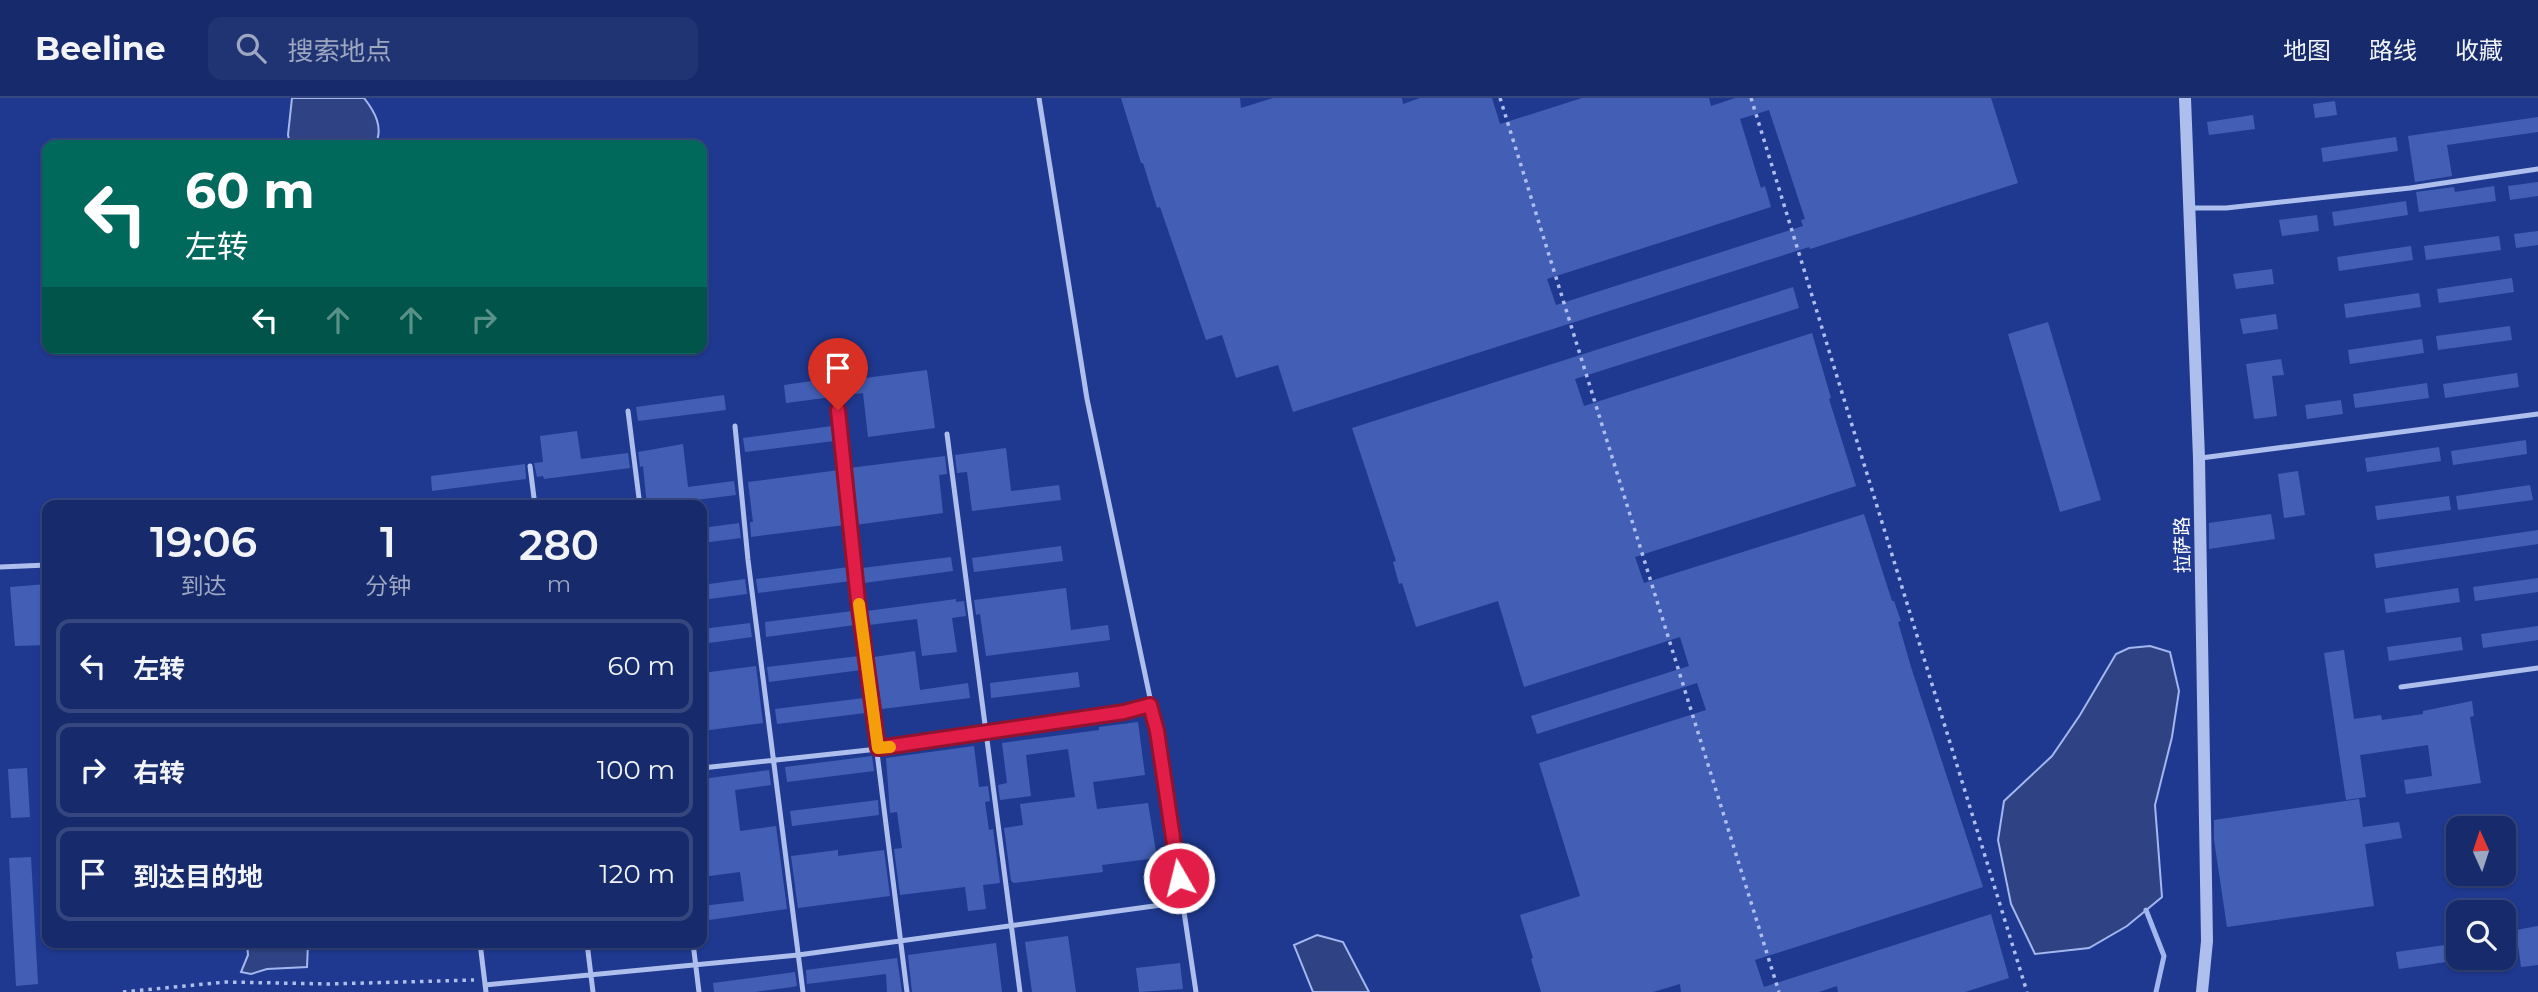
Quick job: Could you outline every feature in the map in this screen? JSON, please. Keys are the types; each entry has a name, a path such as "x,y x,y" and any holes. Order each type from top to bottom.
{"street":[{"name":"拉萨路","path":"2185,98 2200,458 2207,941 2202,992"}],"lane":[{"path":"1039,98 1087,399 1157,731 1196,992"},
{"path":"2188,208 2226,208 2410,188 2538,169"},
{"path":"838,410 858,601 907,992"},
{"path":"628,411 639,500"},
{"path":"2200,458 2538,414"},
{"path":"735,426 748,560 803,992"},
{"path":"947,434 1020,992"},
{"path":"530,466 534,500"},
{"path":"0,567 42,565"},
{"path":"2401,687 2538,668"},
{"path":"707,767 878,748 1124,712 1150,705"},
{"path":"481,948 485,986 799,955 1183,902"},
{"path":"588,948 593,992"},
{"path":"694,948 699,992"}],"path":[{"path":"1500,98 1779,992"},
{"path":"1751,98 2026,992"},
{"path":"123,992 226,982 485,986"}],"water":[{"path":"292,98 364,98 377,120 379,132 378,140 289,140"},
{"path":"2150,646 2170,652 2179,691 2172,737 2155,805 2162,897 2127,926 2089,948 2035,954 2011,904 1998,840 2004,801 2052,756 2116,654 2129,648"},
{"path":"1317,935 1343,942 1369,992 1313,992 1294,945"},
{"path":"247,948 308,948 307,967 267,969 251,974 241,972 248,955"}],"building":[{"path":"1121,98 1240,98 1241,108 1273,98 1402,98 1403,104 1420,98 1492,98 1500,124 1582,98 1709,98 1711,106 1735,98 1991,98 2018,183 1293,412 1278,365 1236,378 1222,335 1206,340 1160,207 1157,208","holes":["1769,110 1805,219 1801,220 1803,226 1556,305 1547,279 1771,207 1765,186 1761,188 1740,119"]},
{"path":"2335,101 2337,115 2315,118 2313,104"},
{"path":"2253,115 2255,129 2209,135 2207,122"},
{"path":"2538,117 2538,132 2447,145 2452,176 2415,182 2408,136"},
{"path":"2396,137 2398,151 2323,162 2321,148"},
{"path":"2538,182 2538,196 2510,200 2508,186"},
{"path":"2494,186 2496,201 2419,212 2416,192 2454,187 2455,192"},
{"path":"2406,201 2408,215 2334,226 2332,212"},
{"path":"2317,215 2319,231 2282,236 2279,220"},
{"path":"2538,231 2538,245 2516,248 2514,234"},
{"path":"2499,236 2501,250 2426,260 2424,246"},
{"path":"2411,246 2413,260 2339,271 2337,257"},
{"path":"2272,269 2274,284 2236,289 2233,274"},
{"path":"2512,278 2514,292 2439,303 2437,289"},
{"path":"1793,287 1799,308 1575,379 1584,406 1812,333 1856,486 1635,557 1644,583 1864,514 1901,621 1898,622 1911,667 1983,887 1755,960 1764,987 1991,914 2009,978 1965,992 1838,992 1837,986 1819,992 1681,992 1680,984 1653,992 1541,992 1520,915 1580,896 1539,763 1706,710 1697,683 1537,734 1531,716 1689,666 1680,637 1524,687 1498,601 1416,627 1402,583 1399,584 1393,562 1396,561 1352,428"},
{"path":"2419,293 2421,307 2346,318 2344,304"},
{"path":"2276,314 2278,329 2243,334 2240,319"},
{"path":"2048,322 2101,500 2060,512 2008,334"},
{"path":"2510,326 2512,340 2438,350 2436,336"},
{"path":"2422,339 2424,353 2350,364 2348,350"},
{"path":"2281,359 2284,375 2272,376 2277,416 2254,419 2246,364"},
{"path":"927,370 935,428 868,437 863,393 786,403 784,385 826,379 826,383"},
{"path":"2517,373 2519,387 2445,398 2443,384"},
{"path":"2427,383 2429,398 2355,408 2353,394"},
{"path":"724,395 726,410 638,421 636,407"},
{"path":"2341,400 2343,414 2307,419 2305,405"},
{"path":"832,426 834,441 745,452 743,438"},
{"path":"577,431 581,459 628,453 630,468 544,479 543,476 537,477 534,463 543,462 540,436"},
{"path":"2526,440 2527,454 2453,465 2451,451"},
{"path":"683,444 688,487 734,481 736,495 696,500 646,500 643,466 640,467 638,452"},
{"path":"2439,447 2441,461 2367,472 2365,458"},
{"path":"1006,448 1011,491 1059,485 1061,500 972,511 967,472 957,473 955,455"},
{"path":"945,456 947,474 939,475 943,513 855,525 849,468"},
{"path":"525,464 526,479 432,491 431,476"},
{"path":"839,470 845,525 751,537 750,522 753,522 748,482"},
{"path":"2298,471 2305,515 2284,518 2278,474"},
{"path":"2530,485 2533,500 2458,510 2456,496"},
{"path":"2449,496 2451,510 2377,520 2375,506"},
{"path":"2271,514 2275,539 2209,549 2209,523"},
{"path":"739,523 741,538 707,542 707,527"},
{"path":"2538,530 2538,544 2376,568 2374,554"},
{"path":"1061,546 1063,561 974,572 972,558"},
{"path":"951,557 953,571 864,583 862,568"},
{"path":"849,567 851,581 758,593 756,579"},
{"path":"2538,578 2538,592 2475,601 2473,587"},
{"path":"745,579 747,594 707,599 707,584"},
{"path":"42,584 42,645 15,646 10,587"},
{"path":"1066,588 1071,630 1108,625 1110,640 986,656 980,614 976,615 974,600"},
{"path":"2458,588 2460,602 2386,613 2384,599"},
{"path":"956,599 956,602 964,601 966,616 952,618 957,652 922,656 917,619 869,625 867,611"},
{"path":"853,611 855,625 766,637 765,622"},
{"path":"750,623 752,637 707,643 707,628"},
{"path":"2538,626 2538,640 2483,648 2481,634"},
{"path":"2461,637 2463,650 2389,661 2387,647"},
{"path":"2344,650 2354,719 2381,715 2382,720 2423,714 2423,711 2472,701 2474,716 2470,717 2481,783 2406,794 2404,780 2432,776 2428,745 2360,755 2366,797 2346,800 2324,653"},
{"path":"915,651 920,690 968,683 970,698 882,709 874,657"},
{"path":"859,656 861,670 769,682 767,667"},
{"path":"756,666 763,723 707,730 707,672"},
{"path":"1078,672 1080,687 991,698 990,683"},
{"path":"864,698 865,713 777,724 775,709"},
{"path":"1138,722 1145,775 1093,782 1097,809 1148,803 1157,858 1102,865 1103,872 1014,883 1011,881 1004,828 1023,825 1020,804 1075,797 1068,749 1026,755 1031,796 1000,800 998,785 1007,783 1002,743"},
{"path":"974,746 979,787 988,786 990,801 985,802 989,830 993,829 1000,883 983,885 986,909 968,911 965,887 900,895 894,849 902,848 897,812 890,813 886,758"},
{"path":"872,756 874,771 787,782 785,767"},
{"path":"27,768 30,817 11,818 8,769"},
{"path":"769,770 771,785 735,790 740,831 776,826 787,909 707,920 707,905 744,901 740,872 707,876 707,778"},
{"path":"2359,799 2363,827 2399,822 2402,838 2365,844 2374,906 2227,927 2214,840 2214,820"},
{"path":"878,800 879,815 792,826 790,811"},
{"path":"838,850 838,856 884,850 890,896 798,908 791,856"},
{"path":"31,857 38,984 16,986 9,858"},
{"path":"2538,926 2538,965 2521,967 2516,930"},
{"path":"1068,936 1076,992 1032,992 1025,942"},
{"path":"996,943 1002,992 912,992 908,955"},
{"path":"2446,945 2446,962 2399,969 2396,952"},
{"path":"897,958 902,992 887,992 886,974 807,984 806,970"},
{"path":"1180,963 1183,989 1139,992 1136,968"},
{"path":"795,972 797,986 755,992 714,992 713,983"}],"waterway":[{"path":"2146,910 2164,956 2156,992"}],"slow traffic":[{"path":"859,604 878,748 890,747"}],"route":[{"path":"838,410 858,601 878,748 1124,712 1150,705 1157,731 1179,878"}]}
